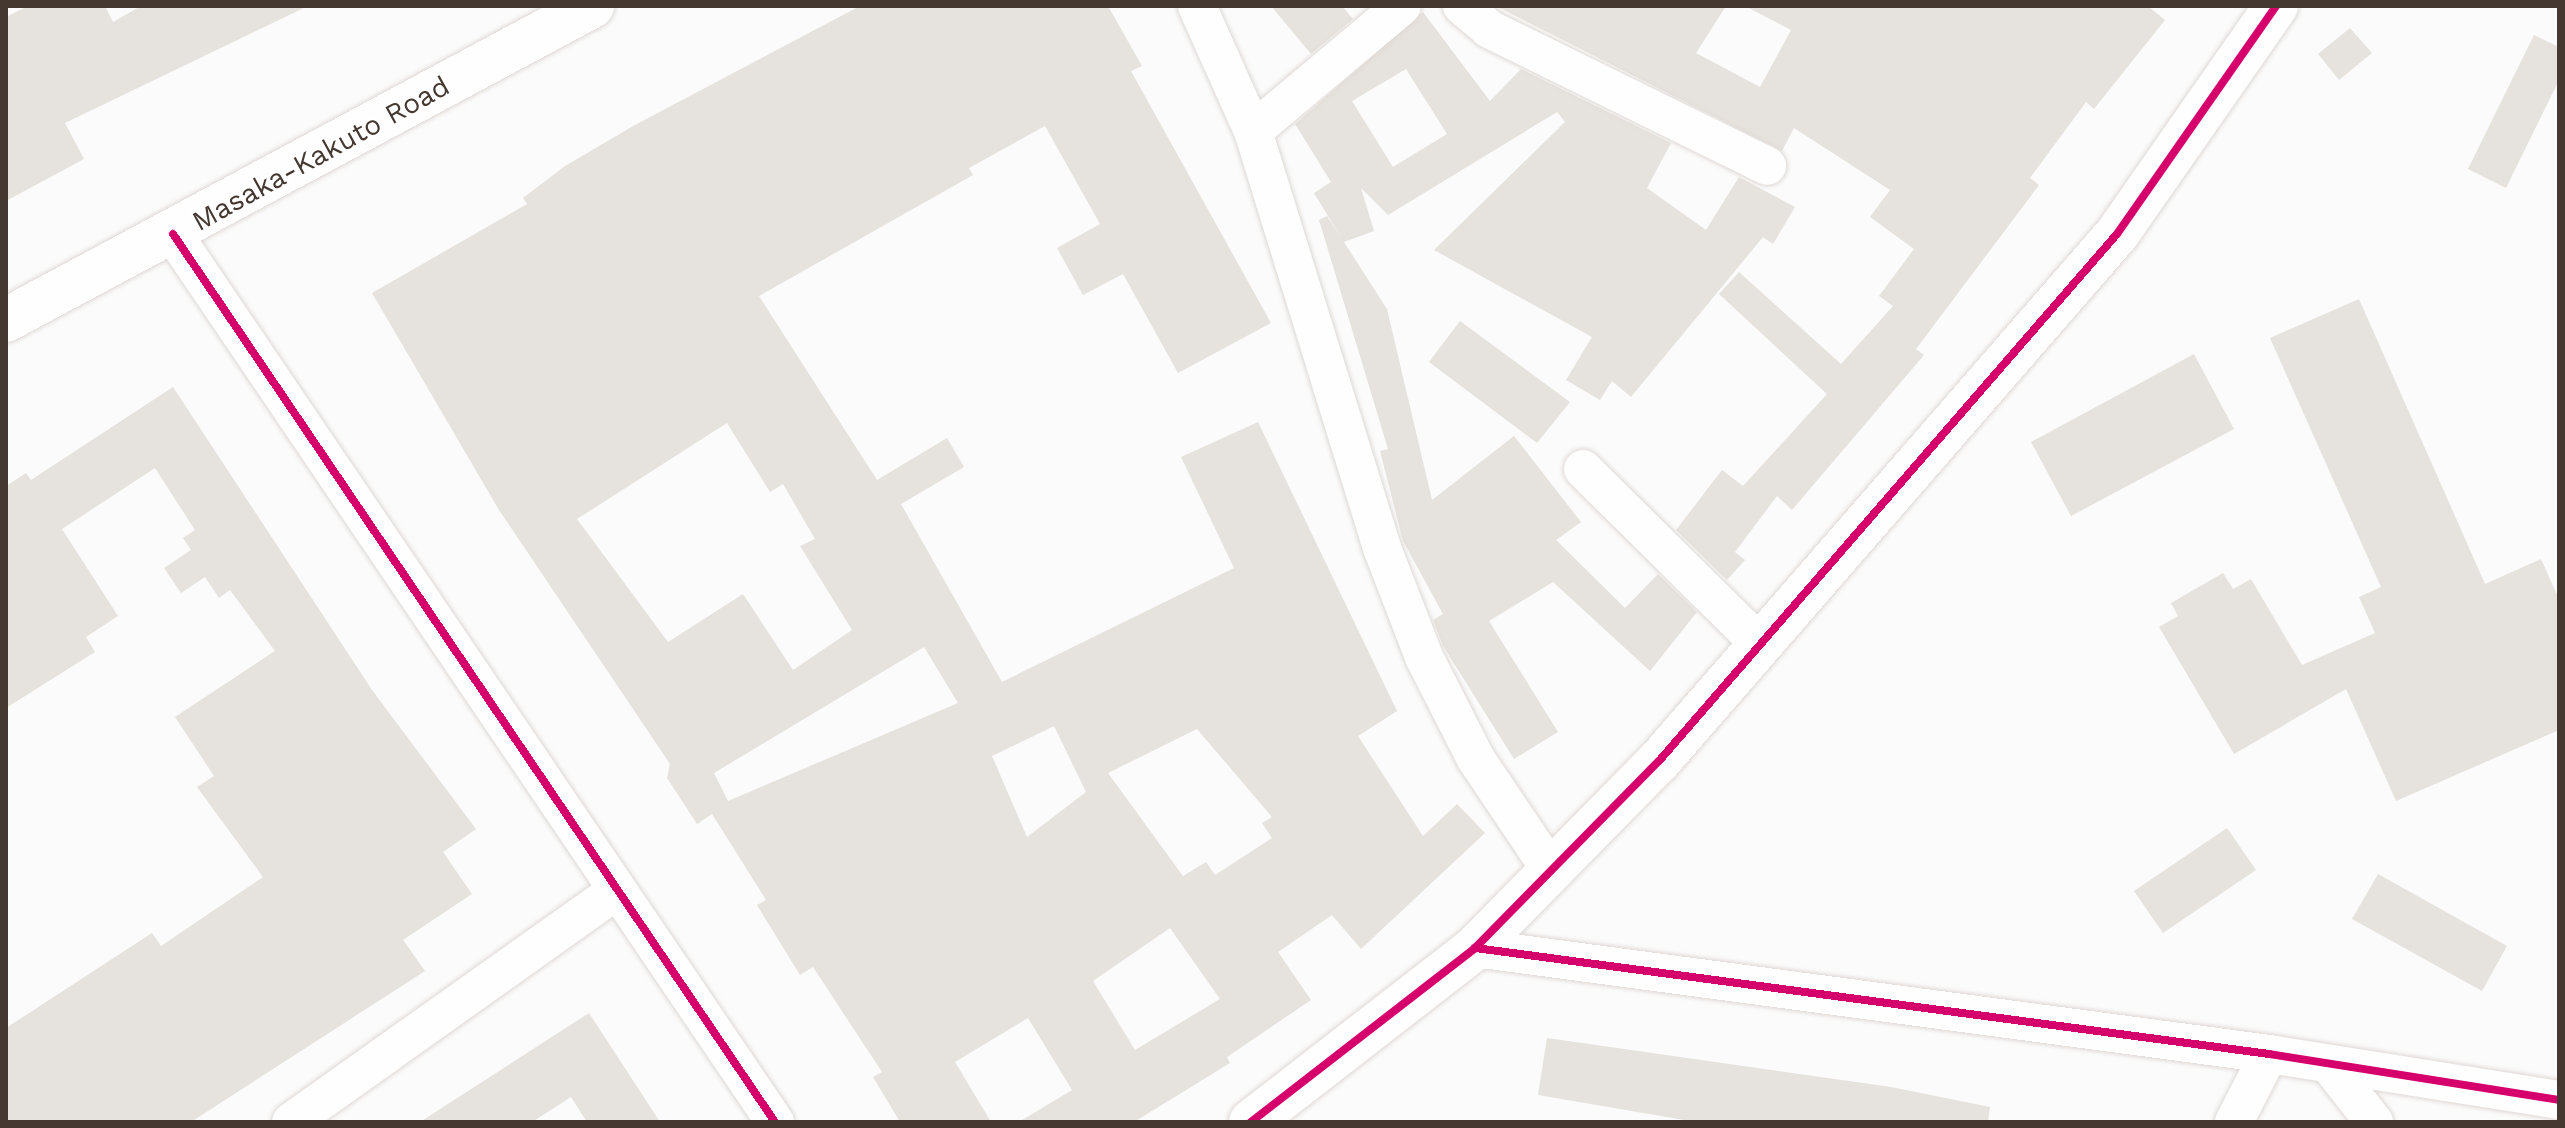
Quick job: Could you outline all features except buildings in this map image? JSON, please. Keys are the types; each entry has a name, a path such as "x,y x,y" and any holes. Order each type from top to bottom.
{"main road":[{"name":"Masaka-Kakuto Road","path":"6,320 173,234 592,6"},
{"path":"1251,1122 1475,948 1552,872 1761,645 2117,234 2276,6"}],"street":[{"path":"1197,6 1253,131 1382,548 1424,657 1476,759 1552,872"},
{"path":"1253,131 1402,6"},
{"path":"1462,6 1489,29 1767,166"},
{"path":"173,234 775,1122"},
{"path":"1583,469 1761,645"},
{"path":"291,1122 616,891"},
{"path":"1475,948 2269,1054 2331,1067 2559,1100"},
{"path":"2234,1122 2269,1054"},
{"path":"2331,1067 2374,1122"}],"cycle path":[{"path":"1251,1122 1475,948 1659,761 2117,234 2276,6"},
{"path":"173,234 775,1122"},
{"path":"1475,948 2269,1054 2559,1100"}]}
